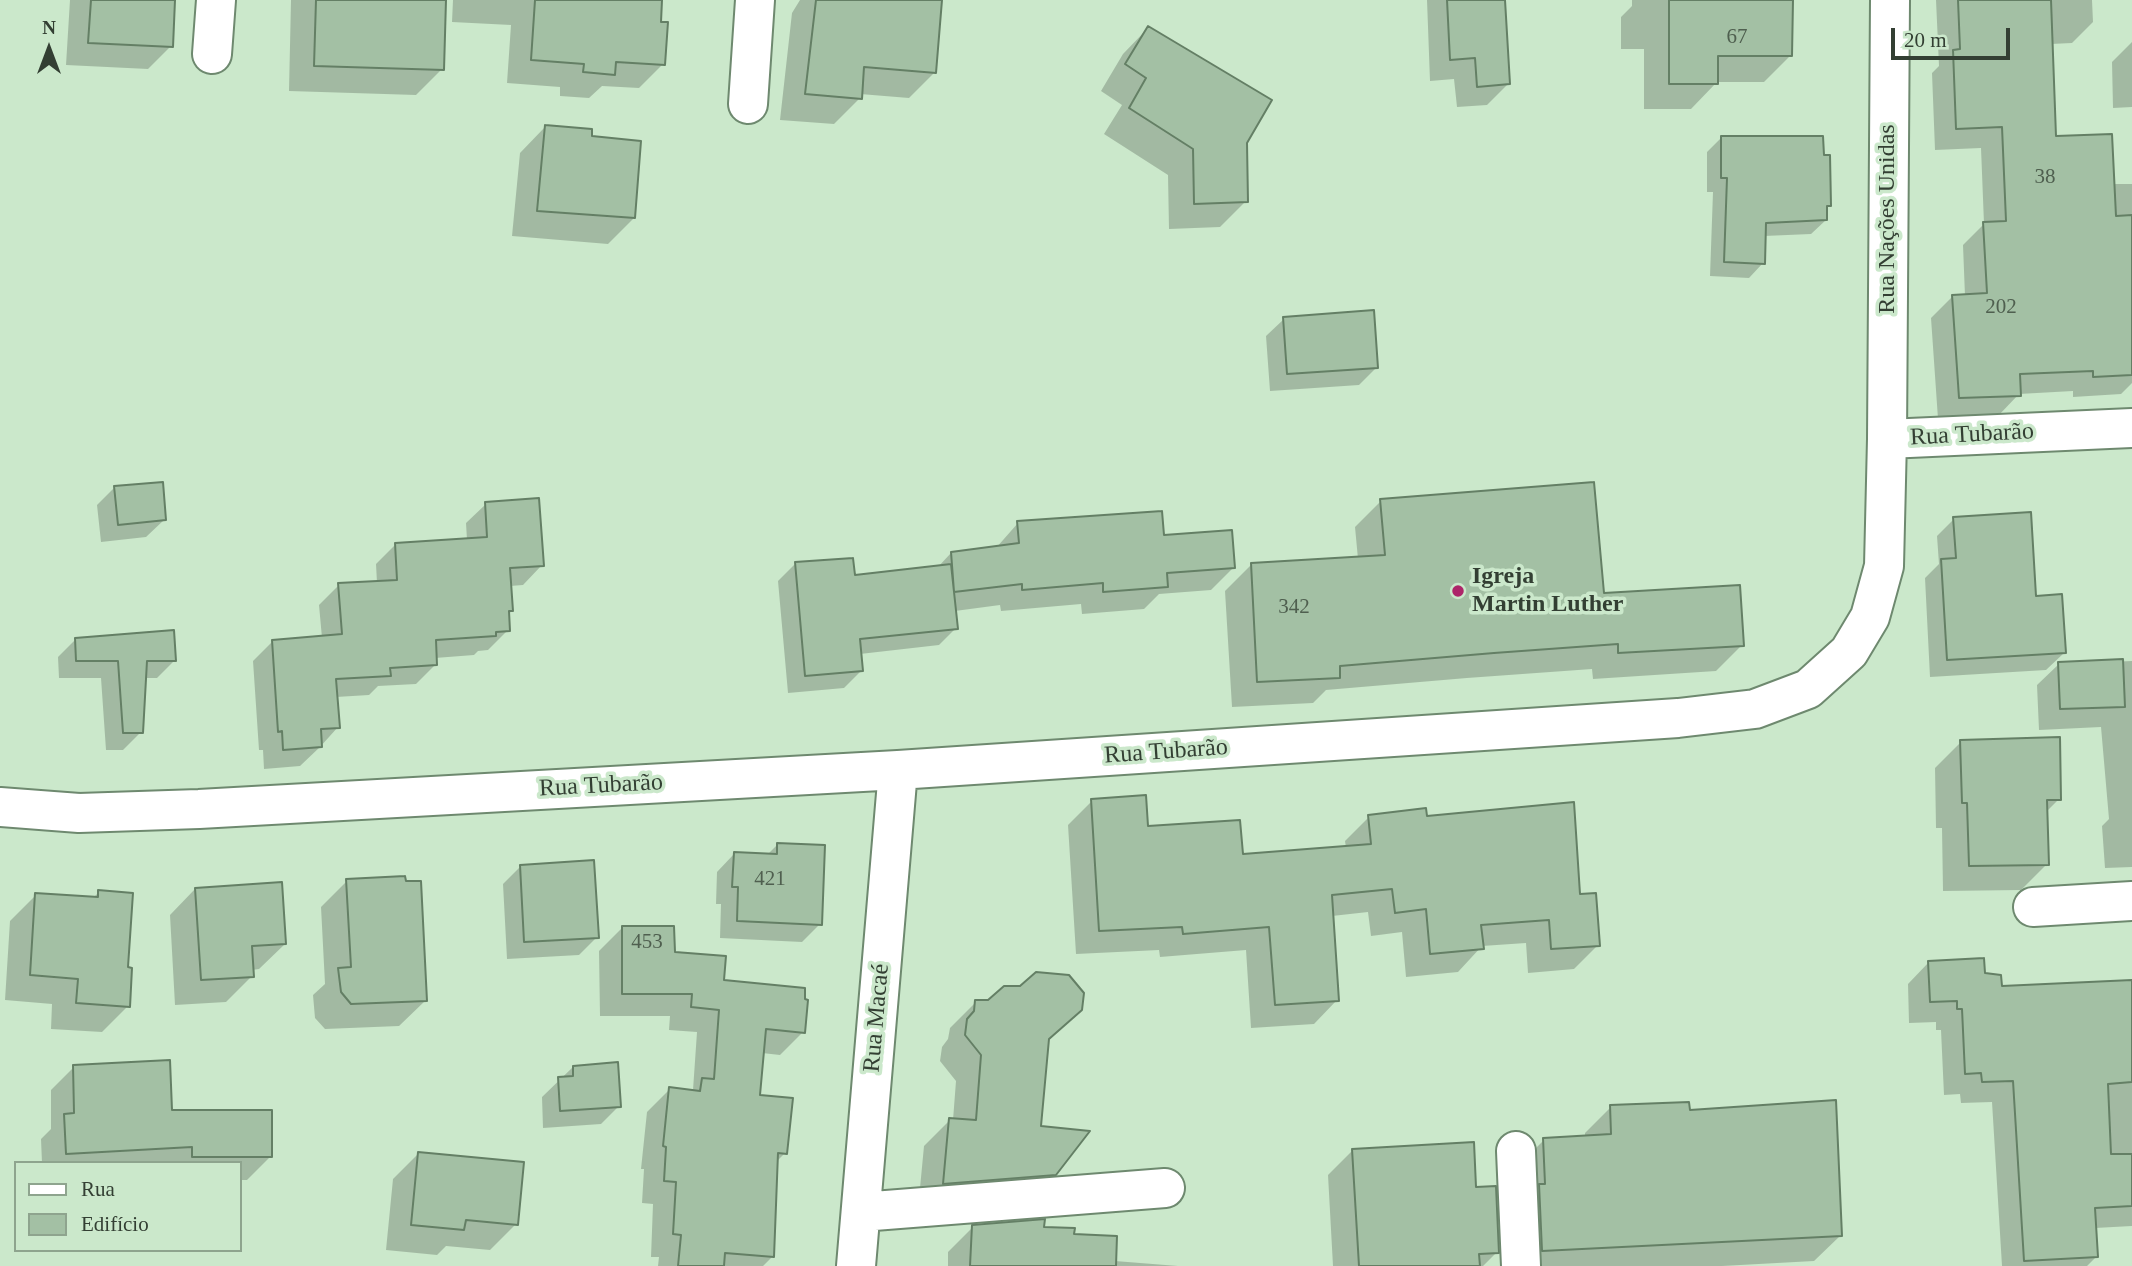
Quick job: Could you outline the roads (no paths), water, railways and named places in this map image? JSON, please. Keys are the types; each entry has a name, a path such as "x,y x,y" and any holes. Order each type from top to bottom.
{"street":[{"path":"212,54 216,0"},
{"path":"748,104 755,0"},
{"name":"Rua Nações Unidas","path":"1887,439 1890,0"},
{"name":"Rua Tubarão","path":"0,807 79,813 199,809 898,770 1664,719 1755,709 1808,689 1849,652 1870,617 1884,566 1887,439 2132,428"},
{"name":"Rua Macaé","path":"856,1266 898,770"},
{"path":"2033,907 2132,901"},
{"path":"1516,1151 1521,1266"},
{"path":"861,1212 1165,1188"}],"place":[{"name":"Igreja Martin Luther","path":"1458,591"}]}
